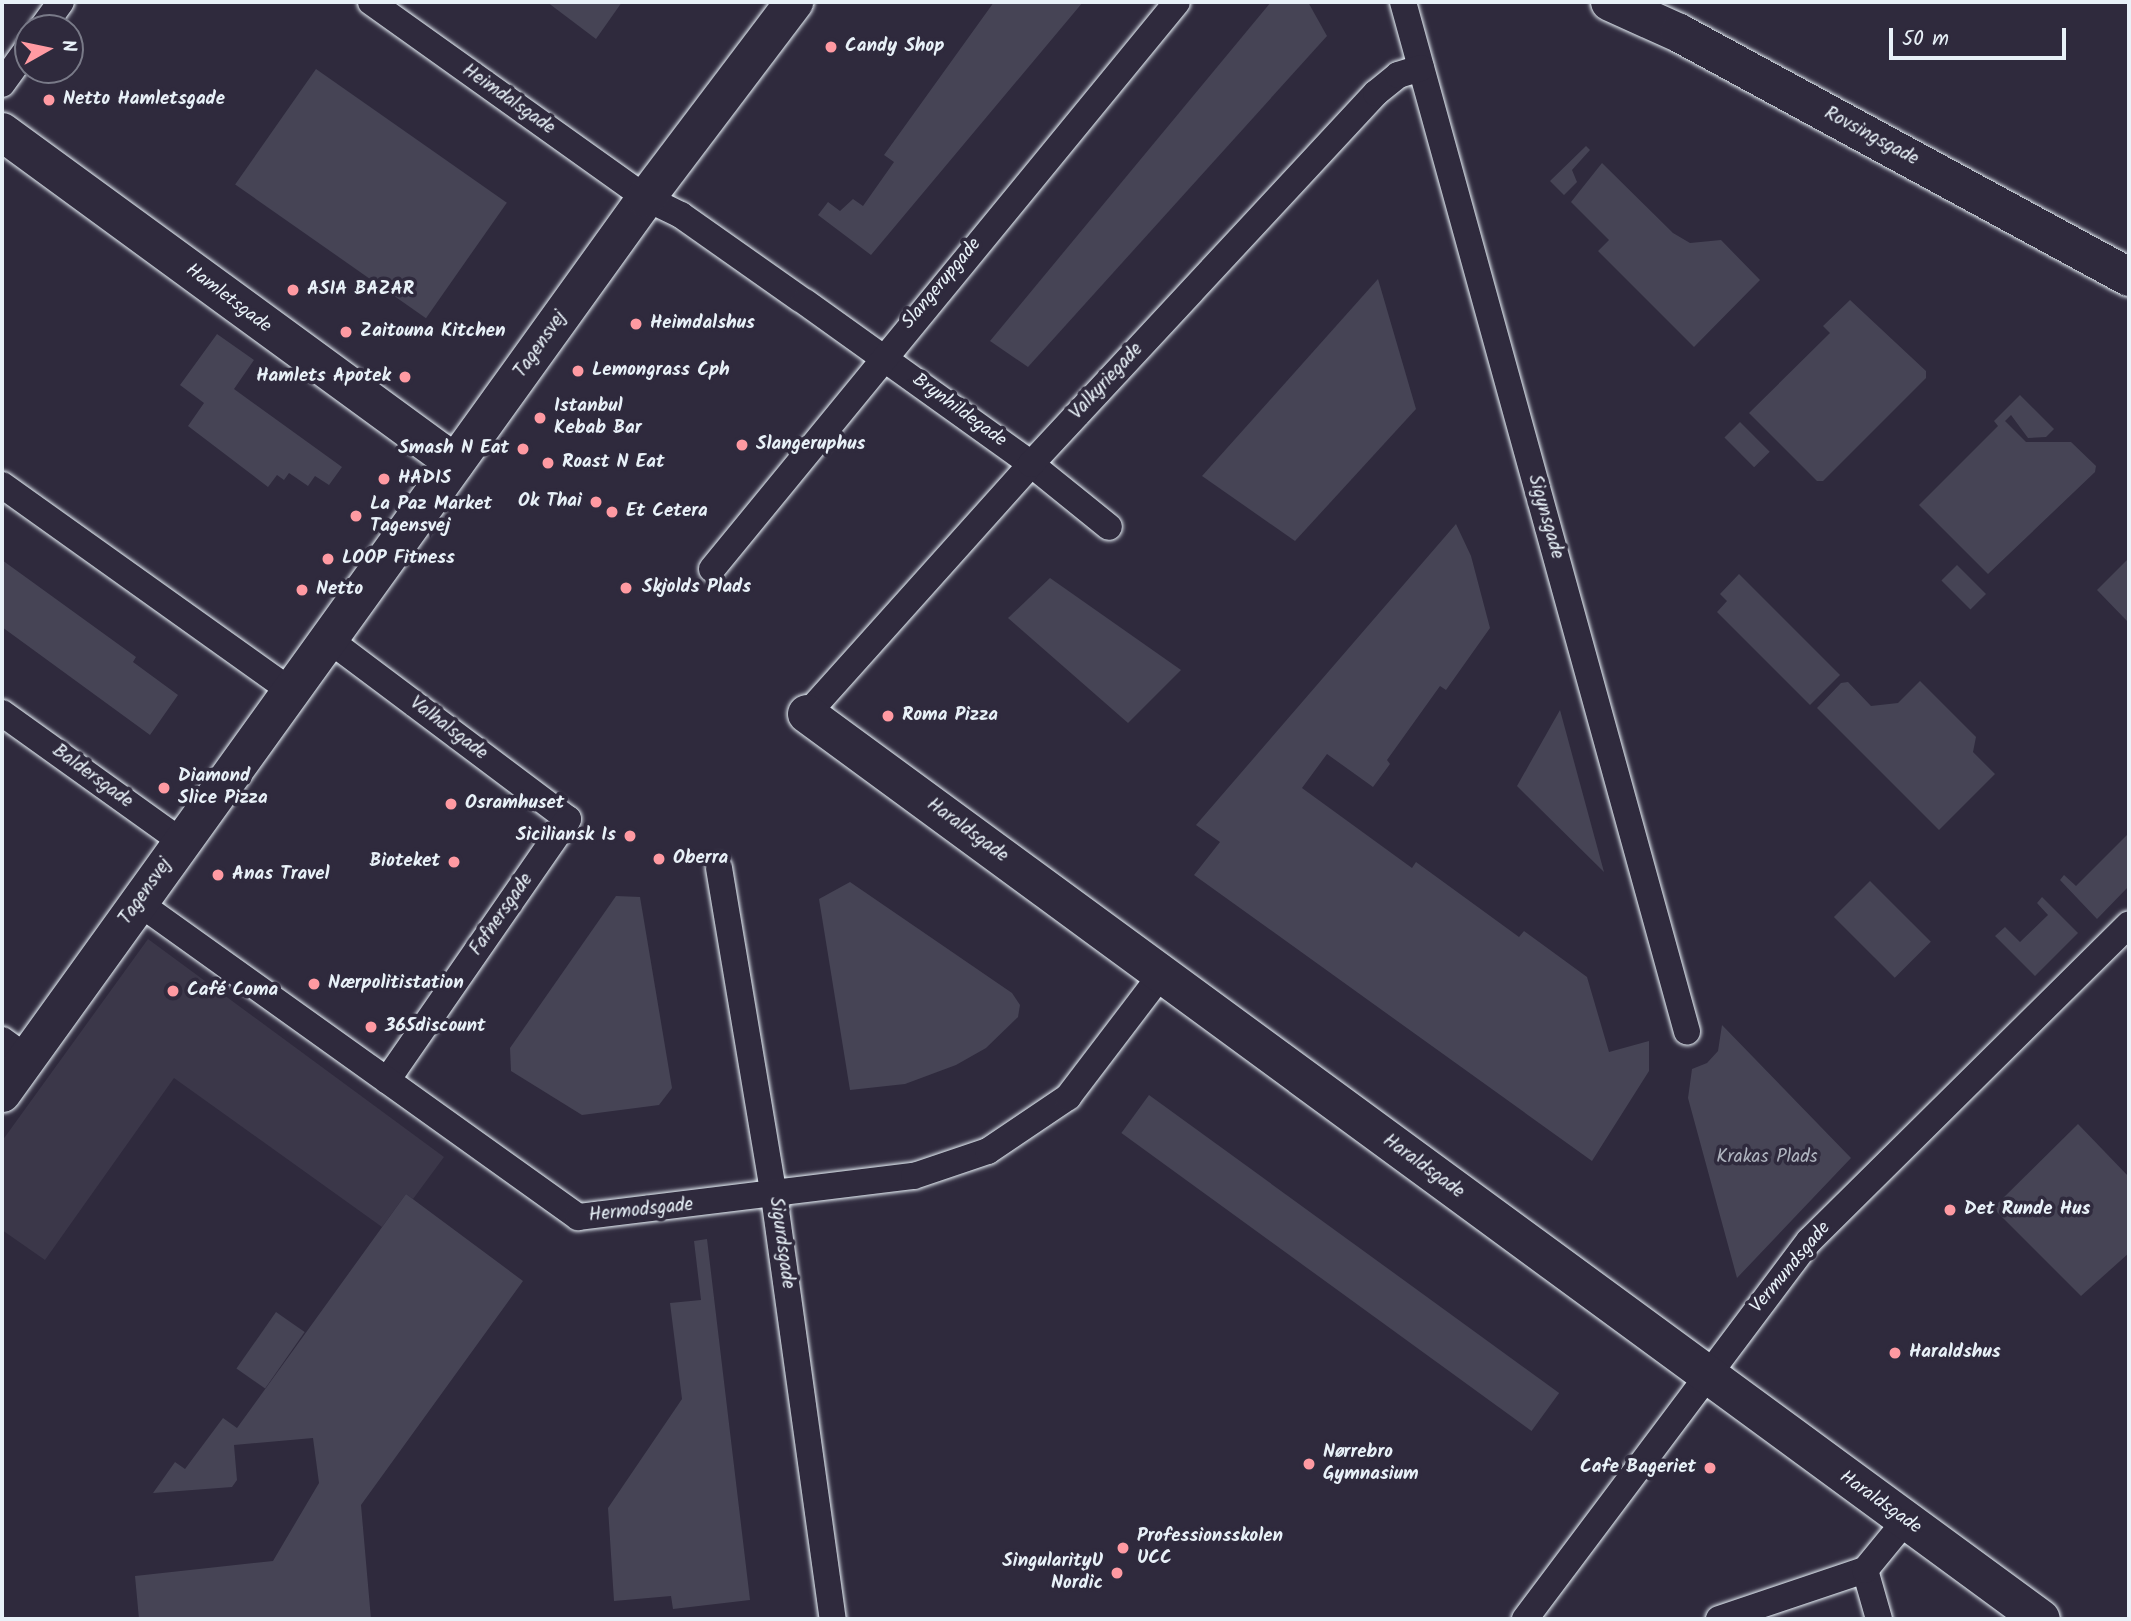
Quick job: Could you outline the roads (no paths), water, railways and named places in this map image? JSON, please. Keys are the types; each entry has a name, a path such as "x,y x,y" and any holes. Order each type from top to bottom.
{"street":[{"name":"Heimdalsgade","path":"371,2 646,198"},
{"name":"Tagensvej","path":"2,1093 14,1049 139,903 646,198 794,2"},
{"name":"Slangerupgade","path":"712,569 883,355 1177,2"},
{"name":"Sigynsgade","path":"1403,2 1688,1032"},
{"name":"Rovsingsgade","path":"1610,2 1679,33 2129,277"},
{"path":"2,84 14,67"},
{"name":"Valkyriegade","path":"807,713 1031,464 1376,93 1398,75 1421,68"},
{"name":"Hamletsgade","path":"2,132 455,463"},
{"name":"Brynhildegade","path":"646,198 681,215 883,355 1031,464 1109,527"},
{"path":"2,485 291,691"},
{"name":"Valhalsgade","path":"328,639 568,820"},
{"name":"Baldersgade","path":"2,713 182,842"},
{"name":"Haraldsgade","path":"807,713 1706,1376 2041,1619"},
{"name":"Fafnersgade","path":"387,1080 568,820"},
{"name":"Sigurdsgade","path":"719,868 774,1196 833,1619"},
{"name":"Hermodsgade","path":"139,903 578,1217 774,1196 914,1176 988,1151 1068,1097 1161,975"},
{"name":"Vermundsgade","path":"1525,1619 1809,1241 2129,924"},
{"path":"1719,1619 1865,1570 1906,1520"},
{"path":"1865,1570 1879,1619"}],"place":[{"name":"Candy Shop","path":"831,47"},
{"name":"Netto Hamletsgade","path":"49,100"},
{"name":"ASIA BAZAR","path":"293,290"},
{"name":"Heimdalshus","path":"636,324"},
{"name":"Zaitouna Kitchen","path":"346,332"},
{"name":"Lemongrass Cph","path":"578,371"},
{"name":"Hamlets Apotek","path":"405,377"},
{"name":"Istanbul Kebab Bar","path":"540,418"},
{"name":"Slangeruphus","path":"742,445"},
{"name":"Smash N Eat","path":"523,449"},
{"name":"Roast N Eat","path":"548,463"},
{"name":"HADIS","path":"384,479"},
{"name":"Ok Thai","path":"596,502"},
{"name":"Et Cetera","path":"612,512"},
{"name":"La Paz Market Tagensvej","path":"356,516"},
{"name":"LOOP Fitness","path":"328,559"},
{"name":"Skjolds Plads","path":"626,588"},
{"name":"Netto","path":"302,590"},
{"name":"Roma Pizza","path":"888,716"},
{"name":"Diamond Slice Pizza","path":"164,788"},
{"name":"Osramhuset","path":"451,804"},
{"name":"Siciliansk Is","path":"630,836"},
{"name":"Oberra","path":"659,859"},
{"name":"Bioteket","path":"454,862"},
{"name":"Anas Travel","path":"218,875"},
{"name":"Nærpolitistation","path":"314,984"},
{"name":"Café Coma","path":"173,991"},
{"name":"365discount","path":"371,1027"},
{"name":"Det Runde Hus","path":"1950,1210"},
{"name":"Haraldshus","path":"1895,1353"},
{"name":"Nørrebro Gymnasium","path":"1309,1464"},
{"name":"Cafe Bageriet","path":"1710,1468"},
{"name":"Professionsskolen UCC","path":"1123,1548"},
{"name":"SingularityU Nordic","path":"1117,1573"}],"park label":[{"name":"Krakas Plads","path":"1767,1158"}]}
